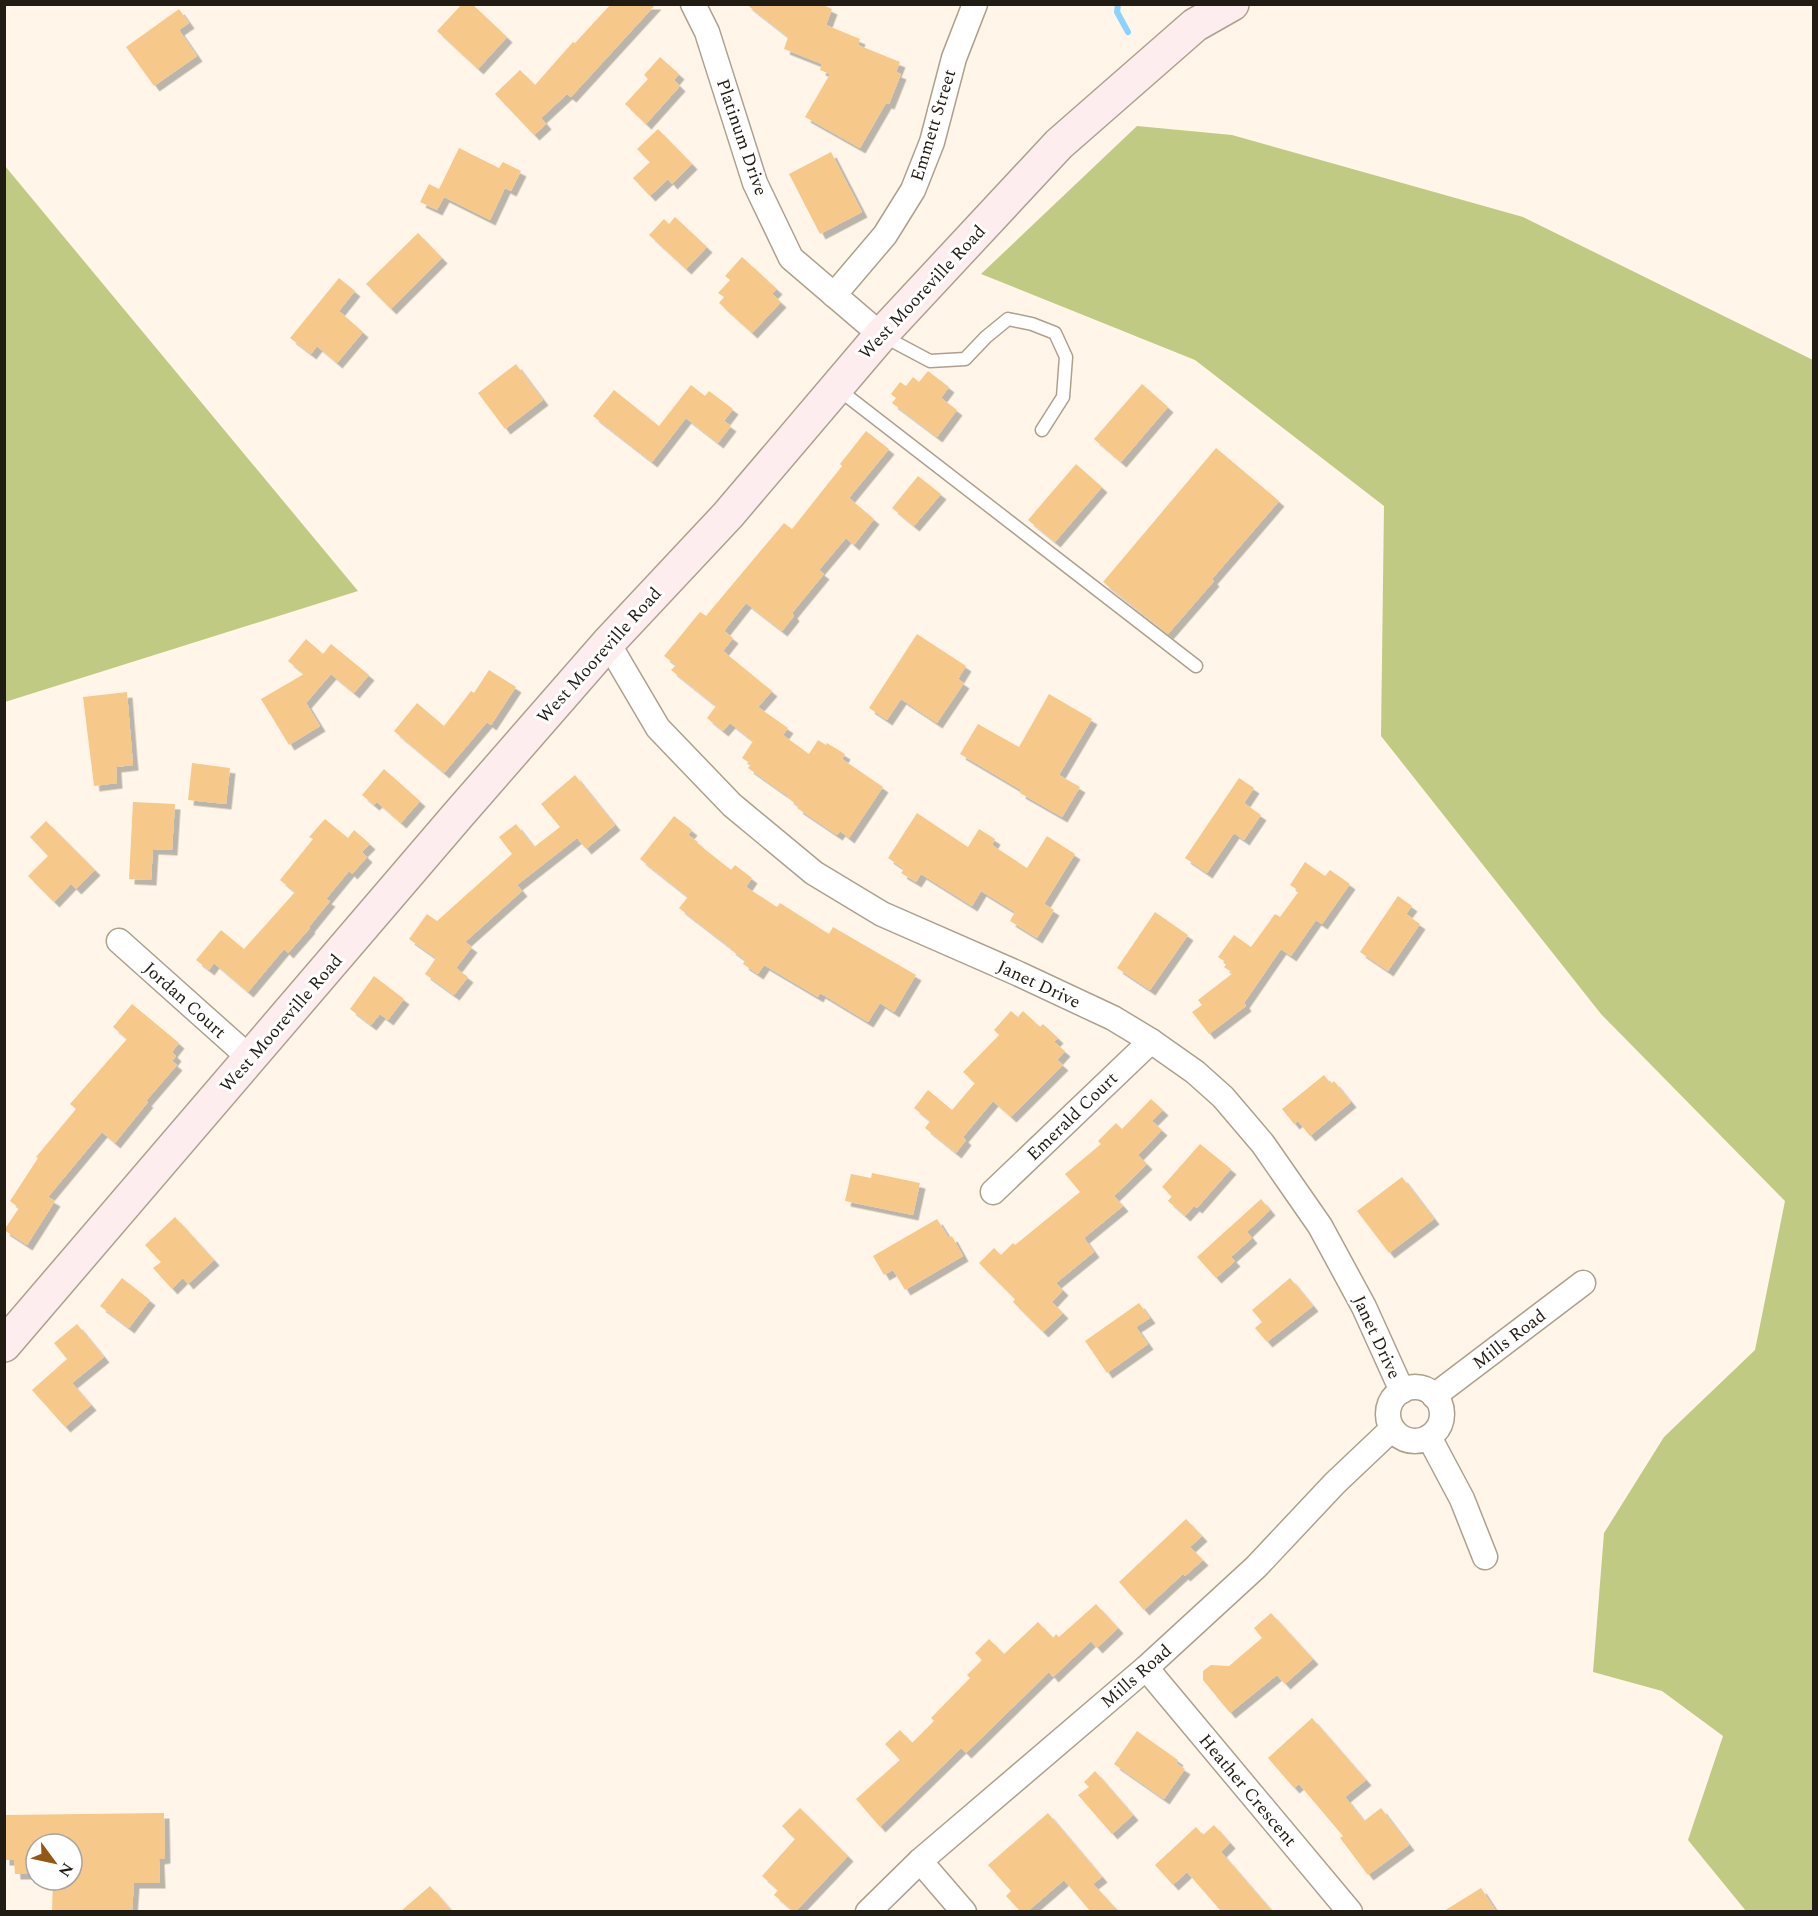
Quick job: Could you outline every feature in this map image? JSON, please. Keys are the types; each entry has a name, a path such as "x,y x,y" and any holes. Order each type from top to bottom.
{"main road":[{"name":"West Mooreville Road","path":"4,1345 458,815 608,643 728,515 881,335 1059,144 1195,25 1232,4"}],"street":[{"name":"Platinum Drive","path":"693,4 707,32 754,183 791,258 881,335"},
{"name":"Emmett Street","path":"834,295 885,235 913,190 932,142 954,57 975,4"},
{"name":"Janet Drive","path":"608,643 658,728 732,805 814,873 882,914 1113,1018 1195,1072 1223,1097 1263,1144 1320,1226 1364,1307 1402,1391"},
{"name":"Jordan Court","path":"119,941 251,1059"},
{"name":"Emerald Court","path":"993,1192 1151,1041"},
{"name":"Mills Road","path":"1434,1396 1583,1283"},
{"path":"1419,1388 1434,1396 1441,1410 1441,1418 1439,1425 1429,1437 1413,1441 1398,1436 1392,1430 1389,1422 1390,1404 1402,1391 1419,1388"},
{"name":"Mills Road","path":"868,1911 920,1861 1146,1668 1256,1568 1335,1482 1392,1430"},
{"path":"1429,1437 1462,1498 1485,1557"},
{"name":"Heather Crescent","path":"1146,1668 1350,1911"},
{"path":"920,1861 964,1911"}],"lane":[{"path":"881,335 930,361 965,359 986,337 1008,319 1032,324 1055,333 1066,357 1063,397 1042,430"},
{"path":"835,387 1196,666"}],"green space":[{"path":"1137,126 1232,135 1523,217 1813,360 1813,1911 1746,1911 1688,1840 1723,1736 1662,1691 1593,1672 1604,1533 1664,1437 1755,1350 1785,1201 1601,1014 1381,736 1384,506 1195,360 981,274"},
{"path":"5,166 358,591 5,702"}],"building":[{"path":"462,4 472,4 507,37 478,69 437,31"},
{"path":"611,4 656,4 571,97 567,94 541,118 546,124 534,135 495,94 520,70 535,85"},
{"path":"746,4 821,4 832,9 826,25 860,39 858,45 900,62 896,72 901,74 889,104 886,103 860,148 805,117 830,74 820,70 822,64 784,49 788,37"},
{"path":"179,9 189,23 179,30 197,56 154,86 126,47"},
{"path":"660,57 679,74 674,80 680,86 646,124 625,104 648,79 644,75"},
{"path":"658,129 692,164 672,184 668,179 650,196 633,178 650,162 637,149"},
{"path":"459,148 499,168 503,162 521,171 511,191 505,188 490,220 444,197 437,210 420,202 429,184 439,189"},
{"path":"831,152 862,212 820,234 789,174"},
{"path":"675,217 707,247 686,269 649,235 664,219 669,224"},
{"path":"418,233 442,258 391,309 366,284"},
{"path":"742,257 777,289 772,294 781,302 752,333 719,303 724,297 718,293 730,280 725,276"},
{"path":"339,278 355,291 339,311 363,332 337,363 317,346 311,354 290,338"},
{"path":"516,364 543,400 505,429 478,393"},
{"path":"928,371 949,387 941,398 957,410 937,437 892,403 896,398 891,394 900,382 906,386 913,377 919,382"},
{"path":"1142,384 1168,407 1121,462 1094,439"},
{"path":"691,385 705,396 709,391 733,409 724,421 731,426 718,443 686,418 652,462 593,416 614,390 659,426"},
{"path":"866,431 889,449 849,498 874,519 854,545 846,538 819,570 824,574 792,613 794,616 782,631 746,603 724,631 733,638 723,651 772,691 758,707 788,728 783,735 809,754 818,740 826,745 827,743 845,754 842,759 883,787 849,838 840,831 837,835 797,808 799,806 789,797 748,768 751,764 742,758 753,741 730,723 723,731 707,718 716,706 671,670 676,665 664,656 700,612 706,616 784,523 792,529 842,466 840,464"},
{"path":"1216,448 1279,501 1168,634 1103,582"},
{"path":"1076,464 1102,487 1055,542 1028,520"},
{"path":"918,476 941,494 914,526 892,508"},
{"path":"917,634 966,666 958,679 964,683 937,723 901,699 887,720 869,708"},
{"path":"306,639 323,654 331,644 369,675 354,693 331,674 306,703 320,726 289,745 261,699 304,674 288,661"},
{"path":"489,670 516,687 491,725 487,722 444,773 394,731 417,703 444,726 471,691 474,693"},
{"path":"127,692 133,765 116,767 117,783 94,786 83,697"},
{"path":"1049,694 1092,719 1059,775 1080,787 1062,817 960,754 978,724 1019,747"},
{"path":"192,763 230,768 226,804 188,800"},
{"path":"384,769 420,801 401,823 377,802 374,805 362,795"},
{"path":"575,775 615,825 586,849 577,838 517,885 522,891 465,942 472,947 456,968 468,977 454,995 425,974 436,958 409,939 427,914 437,921 512,854 499,837 516,824 534,847 560,827 541,804"},
{"path":"1239,778 1254,788 1244,803 1261,815 1244,840 1234,833 1207,873 1185,858"},
{"path":"133,802 175,804 172,850 153,849 151,880 129,879"},
{"path":"917,813 968,847 979,829 995,839 992,845 1027,868 1047,836 1075,854 1044,904 1054,910 1037,938 1010,921 1015,912 981,891 972,906 921,874 916,882 901,873 904,869 888,858"},
{"path":"674,816 692,830 688,835 697,843 731,870 735,865 752,878 746,887 777,907 780,903 829,934 833,927 916,975 894,1012 880,1003 868,1022 820,993 818,997 764,965 758,974 743,964 745,960 731,948 679,908 688,897 640,859"},
{"path":"325,819 348,838 354,830 370,844 362,852 367,857 352,874 349,871 326,899 330,901 310,928 288,953 284,949 248,992 214,963 209,970 196,960 221,930 244,949 295,892 280,880 313,839 309,837"},
{"path":"46,821 95,870 76,889 71,884 54,902 28,876 48,856 30,837"},
{"path":"1305,862 1325,876 1330,870 1350,884 1322,924 1316,920 1291,956 1281,949 1244,1003 1246,1006 1209,1034 1192,1012 1202,1005 1198,1000 1233,973 1224,967 1227,963 1218,957 1234,935 1251,947 1275,914 1280,917 1299,891 1290,885"},
{"path":"1398,896 1412,906 1406,914 1420,924 1388,971 1360,952"},
{"path":"1155,912 1188,935 1150,990 1117,968"},
{"path":"374,976 404,999 388,1020 380,1014 371,1025 350,1009"},
{"path":"132,1004 179,1043 172,1052 176,1056 172,1061 177,1065 146,1101 148,1102 115,1143 102,1132 48,1197 55,1201 27,1245 4,1230 19,1208 10,1201 38,1158 36,1157 76,1109 70,1104 127,1039 113,1027"},
{"path":"1011,1011 1018,1017 1023,1011 1040,1027 1043,1024 1058,1038 1054,1042 1065,1051 1057,1060 1063,1065 1011,1117 993,1101 963,1137 966,1140 956,1153 925,1128 930,1121 914,1108 928,1090 952,1110 975,1083 963,1072 999,1035 994,1030"},
{"path":"1324,1075 1331,1084 1334,1081 1351,1102 1310,1136 1298,1121 1294,1124 1282,1109"},
{"path":"1151,1099 1163,1110 1152,1121 1162,1130 1138,1155 1147,1164 1114,1196 1123,1206 1084,1238 1094,1252 1056,1283 1063,1290 1052,1302 1063,1313 1043,1332 1013,1302 1015,1299 979,1263 994,1248 1001,1255 1013,1243 1015,1245 1080,1192 1065,1174 1101,1144 1098,1141 1116,1123 1122,1129"},
{"path":"1200,1144 1231,1169 1197,1208 1194,1206 1185,1216 1168,1201 1172,1196 1162,1187"},
{"path":"872,1173 920,1183 913,1215 845,1201 851,1174 871,1178"},
{"path":"1402,1177 1434,1219 1389,1253 1357,1211"},
{"path":"1261,1199 1270,1210 1247,1232 1252,1238 1231,1257 1235,1261 1216,1278 1197,1257"},
{"path":"175,1217 214,1260 188,1284 183,1278 172,1289 153,1268 161,1262 145,1245"},
{"path":"937,1219 949,1238 952,1236 963,1256 905,1290 893,1270 884,1275 873,1256"},
{"path":"122,1278 150,1300 129,1328 100,1306"},
{"path":"1290,1278 1313,1306 1267,1342 1255,1328 1262,1322 1252,1310"},
{"path":"1139,1303 1150,1318 1136,1327 1148,1344 1107,1373 1085,1341"},
{"path":"77,1324 104,1357 72,1383 91,1405 65,1427 32,1390 67,1359 54,1343"},
{"path":"1186,1519 1202,1536 1190,1547 1203,1560 1185,1576 1183,1574 1144,1610 1119,1582"},
{"path":"1096,1604 1118,1628 1097,1648 1091,1641 1053,1677 1049,1672 966,1753 961,1748 880,1827 856,1799 900,1760 885,1744 900,1730 912,1743 934,1721 931,1718 970,1678 967,1675 982,1660 975,1653 989,1639 1004,1654 1038,1622 1053,1638 1056,1634 1059,1637"},
{"path":"1271,1613 1313,1659 1285,1684 1277,1675 1230,1713 1203,1680 1203,1671 1211,1665 1229,1666 1262,1638 1254,1628"},
{"path":"1312,1718 1366,1780 1345,1797 1364,1821 1381,1808 1409,1845 1368,1875 1340,1838 1343,1836 1299,1784 1294,1788 1268,1758"},
{"path":"1137,1731 1178,1760 1176,1763 1185,1769 1164,1799 1114,1764"},
{"path":"1095,1771 1133,1815 1112,1834 1078,1795 1089,1787 1084,1782"},
{"path":"800,1808 848,1856 796,1911 793,1911 774,1895 778,1890 762,1876 795,1839 782,1826"},
{"path":"164,1813 165,1858 159,1859 160,1883 134,1883 132,1911 52,1911 53,1892 84,1892 84,1832 24,1832 24,1874 15,1874 14,1860 4,1860 4,1815"},
{"path":"1048,1813 1102,1877 1093,1884 1118,1911 1090,1911 1064,1880 1028,1911 1020,1911 1006,1896 1011,1891 988,1865"},
{"path":"1214,1825 1230,1843 1221,1852 1272,1911 1221,1911 1187,1872 1173,1885 1155,1865 1196,1827 1203,1835"},
{"path":"430,1886 452,1911 401,1911"},
{"path":"1481,1888 1496,1911 1444,1911"}],"waterway":[{"path":"1118,4 1117,12 1128,32"}]}
